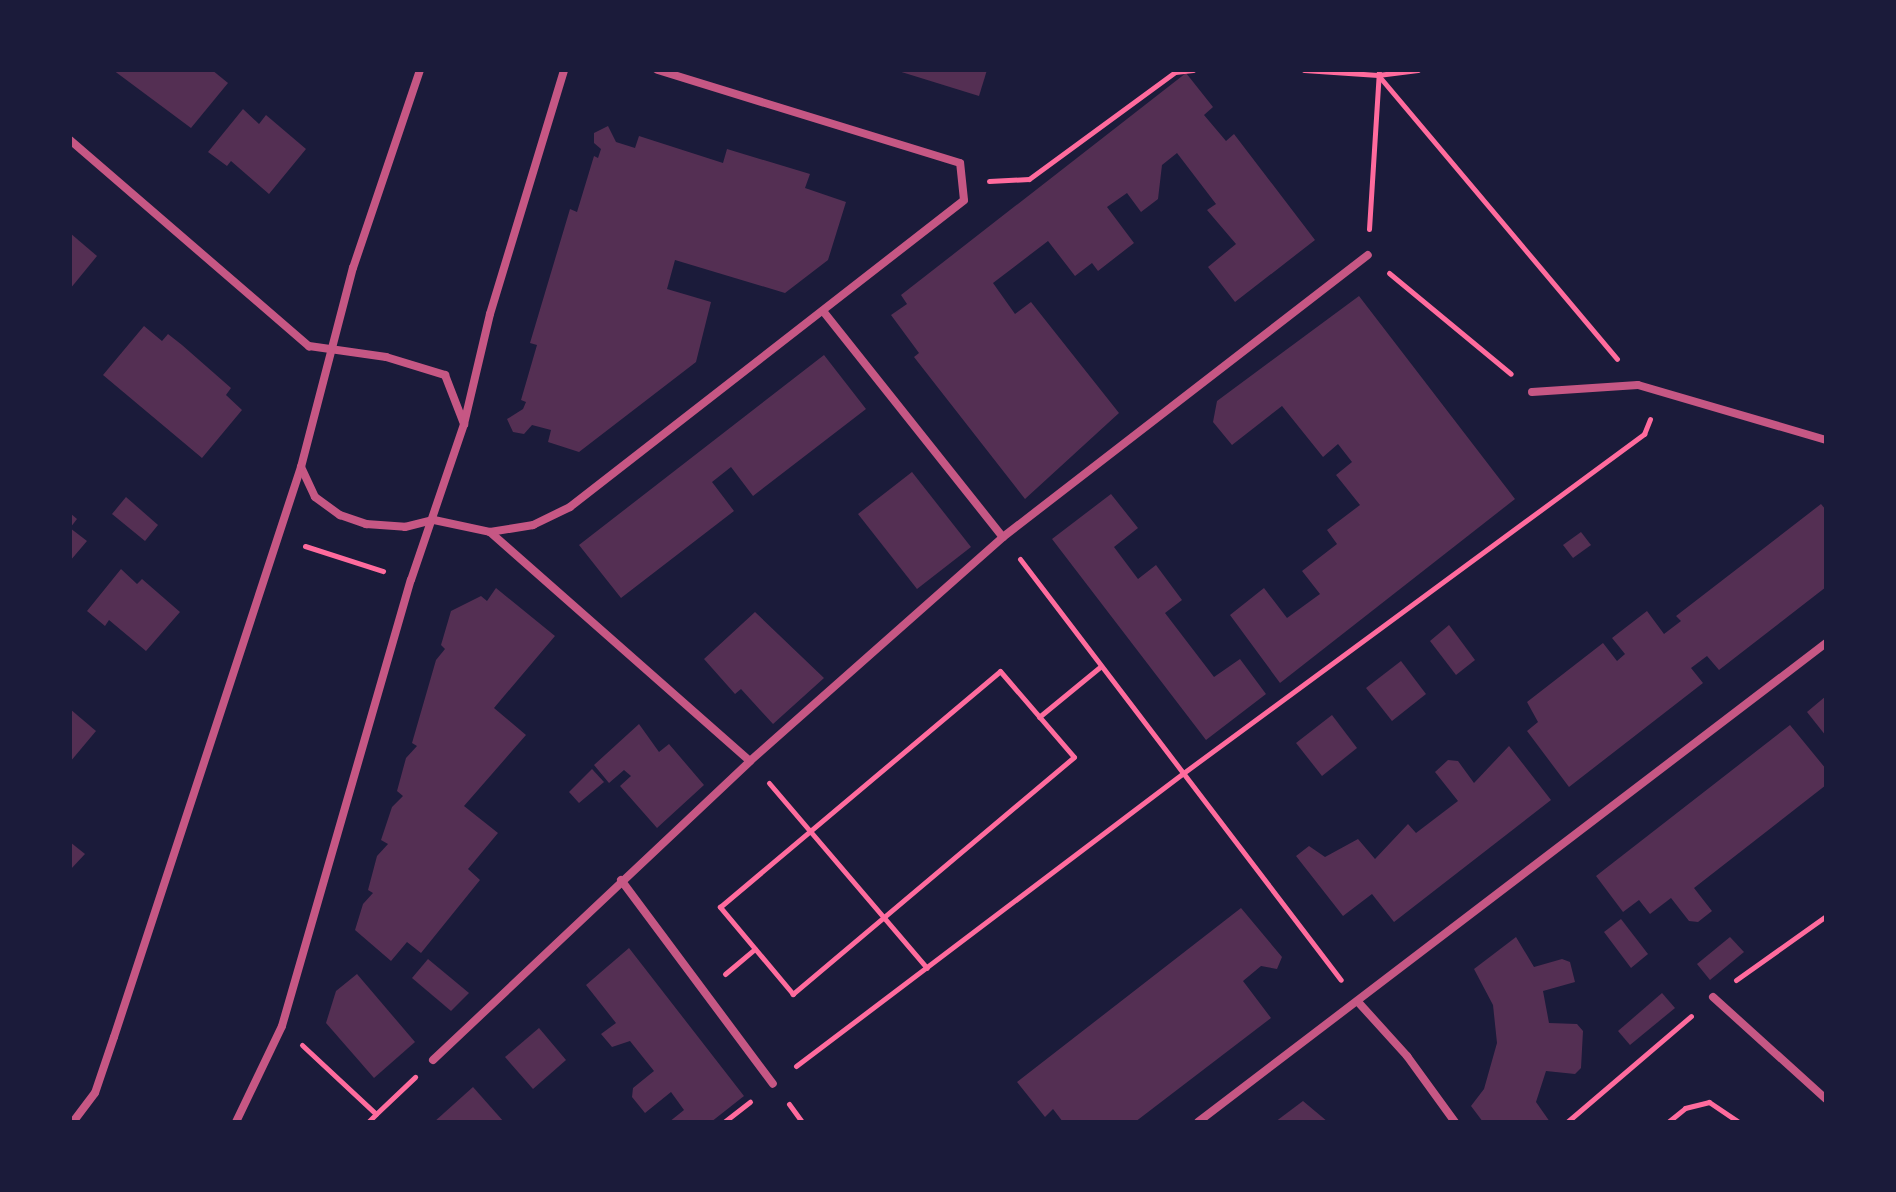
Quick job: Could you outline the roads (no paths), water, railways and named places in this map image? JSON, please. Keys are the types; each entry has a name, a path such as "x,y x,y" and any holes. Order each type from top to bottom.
{"street":[{"path":"73,1122 95,1093 301,467 330,348 420,70"},
{"path":"236,1122 282,1026 411,580 434,520 464,424 490,314 564,70"},
{"path":"301,467 315,497 340,515 366,524 405,527 434,520 490,532 533,525 570,507 964,200 960,163 657,70"},
{"path":"70,140 309,346 386,357 445,375 464,424"},
{"path":"433,1060 750,761 1003,537 1368,255"},
{"path":"823,311 1003,537"},
{"path":"1532,392 1638,385 1826,440"},
{"path":"490,532 750,761"},
{"path":"1198,1122 1359,1003 1826,643"},
{"path":"621,880 773,1084"},
{"path":"1713,997 1826,1099"},
{"path":"1359,1003 1407,1056 1455,1122"}]}
